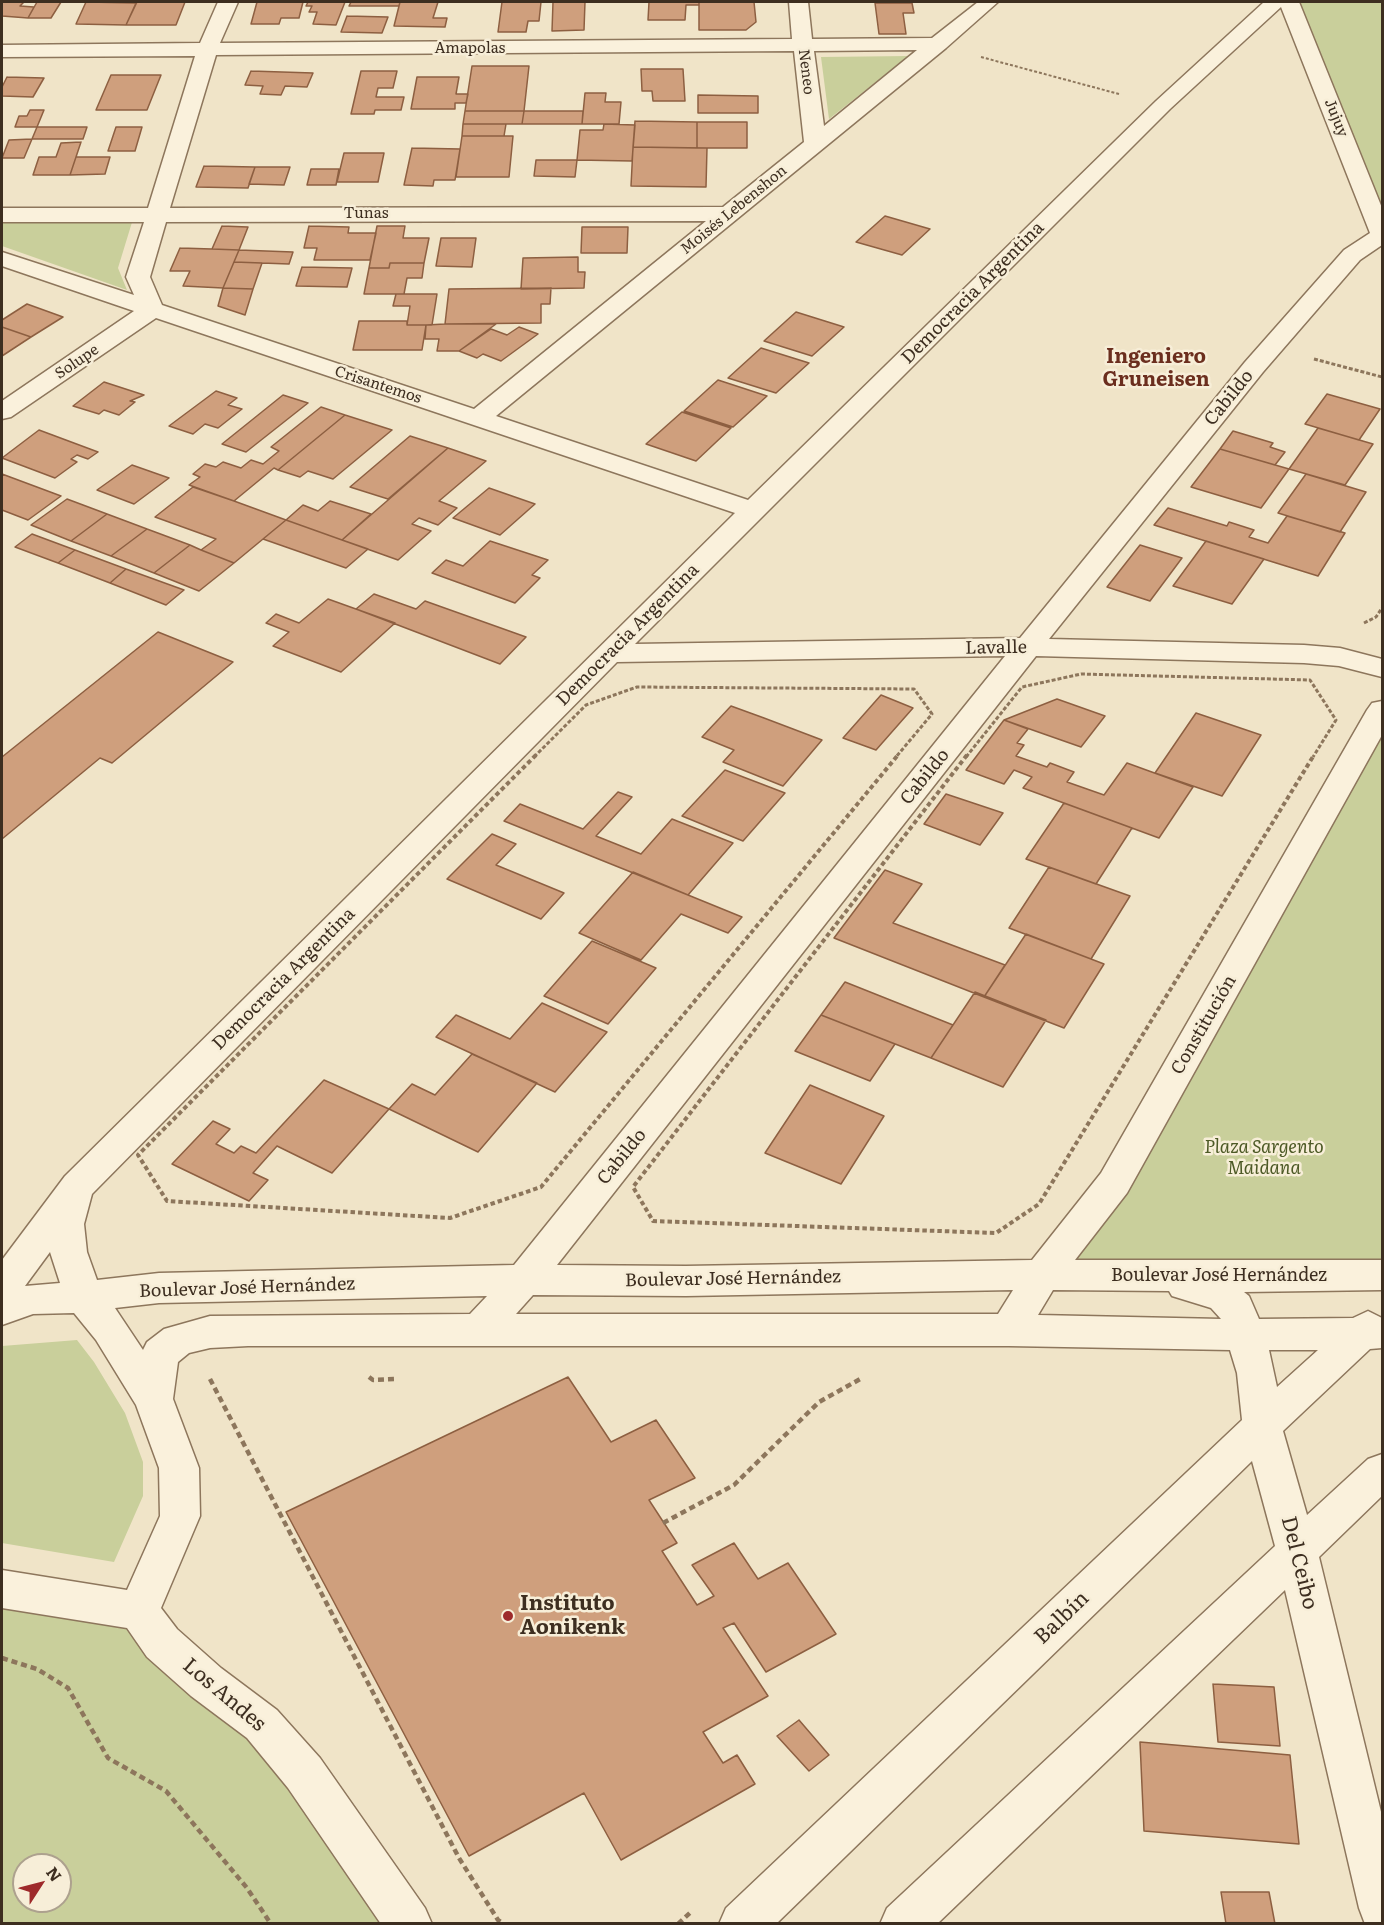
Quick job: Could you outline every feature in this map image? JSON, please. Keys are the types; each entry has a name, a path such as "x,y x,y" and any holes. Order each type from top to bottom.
{"street":[{"path":"152,310 138,278 207,51 228,2"},
{"name":"Neneo","path":"798,2 815,143"},
{"name":"Moisés Lebenshon","path":"478,418 989,2"},
{"name":"Democracia Argentina","path":"2,1288 78,1186 609,653 1163,105 1275,2"},
{"name":"Jujuy","path":"1289,2 1383,235"},
{"name":"Amapolas","path":"2,51 803,47 939,44"},
{"name":"Tunas","path":"2,215 730,214"},
{"name":"Cabildo","path":"479,1330 524,1280 1254,367 1352,255 1383,235"},
{"name":"Crisantemos","path":"2,259 754,511"},
{"name":"Solupe","path":"2,412 152,310"},
{"name":"Lavalle","path":"609,653 1029,647 1304,654 1340,657 1383,668"},
{"name":"Constitución","path":"1009,1330 1042,1275 1114,1183 1383,710"},
{"path":"2,1589 139,1611 180,1516 179,1468 153,1399 109,1329 84,1297 69,1252 66,1224 78,1186"},
{"name":"Boulevar José Hernández","path":"2,1310 31,1299 84,1297 159,1288 524,1280 686,1281 1042,1275 1383,1275"},
{"name":"Del Ceibo","path":"1152,1276 1223,1296 1236,1307 1256,1373 1262,1425 1297,1552 1383,1908"},
{"path":"153,1399 155,1373 161,1353 178,1340 210,1332 248,1330 1009,1330 1245,1335 1376,1327"},
{"name":"Balbín","path":"742,1923 1262,1425 1376,1327"},
{"path":"903,1923 1383,1471"},
{"name":"Los Andes","path":"139,1611 162,1642 206,1682 262,1724 304,1773 409,1923"}],"path":[{"path":"939,44 1163,105"},
{"path":"1304,356 1383,377"},
{"path":"1361,624 1376,617 1383,608"},
{"path":"1081,674 1310,680 1336,720 1039,1204 996,1233 653,1221 633,1187 1022,687 1081,674"},
{"path":"637,687 914,689 932,714 541,1187 450,1218 167,1201 138,1155 586,705 637,687"},
{"path":"205,1369 459,1858 498,1920 504,1923"},
{"path":"663,1522 734,1485 819,1402 873,1371"},
{"path":"364,1374 373,1380 408,1379"},
{"path":"2,1658 37,1669 68,1688 108,1758 166,1791 247,1888 271,1923"},
{"path":"678,1923 695,1907"}],"green space":[{"path":"1289,2 1382,2 1382,235"},
{"path":"909,56 829,119 821,57"},
{"path":"133,219 118,268 127,290 2,246 2,222"},
{"name":"Plaza Sargento Maidana","path":"1382,710 1382,1275 1233,1277 1042,1275 1114,1183"},
{"path":"77,1340 94,1362 125,1413 143,1462 143,1496 114,1562 2,1543 2,1346"},
{"path":"2,1589 139,1611 406,1923 2,1923"}],"building":[{"path":"2,2 24,2 20,6 34,7 28,18 2,16"},
{"path":"37,2 61,2 51,18 28,18"},
{"path":"86,2 136,3 126,25 76,24"},
{"path":"137,2 185,2 176,25 126,25"},
{"path":"257,2 303,2 299,18 281,18 279,24 251,24"},
{"path":"308,2 345,2 336,25 313,24 317,12 309,12 312,6 306,6"},
{"path":"351,2 400,2 399,6 349,6"},
{"path":"400,2 438,2 433,18 447,18 445,27 394,26"},
{"path":"502,2 541,2 539,21 528,21 526,32 498,32"},
{"path":"553,2 585,2 584,30 552,31"},
{"path":"649,2 699,2 699,5 686,5 685,20 648,20"},
{"path":"699,2 754,2 756,22 746,30 699,30"},
{"path":"875,3 912,3 914,13 903,13 906,34 879,34"},
{"path":"347,16 388,17 382,33 341,32"},
{"path":"472,66 529,66 524,111 465,111"},
{"path":"641,69 683,69 685,101 653,101 652,91 642,91"},
{"path":"251,71 313,73 307,87 285,86 281,95 260,94 263,86 245,85"},
{"path":"361,71 397,71 393,88 378,88 376,97 404,97 401,110 375,110 374,114 351,114"},
{"path":"111,75 161,75 147,110 96,110"},
{"path":"7,77 44,78 33,97 2,96 2,87"},
{"path":"417,77 459,77 456,94 468,94 466,103 455,103 455,109 411,109"},
{"path":"585,93 606,93 605,102 621,102 619,124 582,124"},
{"path":"698,95 758,96 758,113 698,113"},
{"path":"30,110 44,110 37,127 15,127 19,116 27,116"},
{"path":"465,111 524,111 522,124 463,124"},
{"path":"524,111 583,111 582,124 522,124"},
{"path":"635,121 697,122 697,148 633,147"},
{"path":"697,122 747,122 747,148 697,148"},
{"path":"463,124 506,124 504,136 462,136"},
{"path":"604,124 635,125 632,161 577,160 580,130 603,130"},
{"path":"37,127 87,127 83,139 32,139"},
{"path":"116,127 142,127 135,151 108,151"},
{"path":"462,136 513,136 509,177 456,177"},
{"path":"32,139 24,158 2,158 9,140"},
{"path":"81,142 70,175 33,175 39,157 56,157 61,143"},
{"path":"633,147 707,148 706,187 631,186"},
{"path":"412,148 460,149 455,180 434,180 433,186 404,185"},
{"path":"344,153 384,153 378,182 337,182"},
{"path":"76,157 110,157 105,174 70,175"},
{"path":"536,160 577,160 575,177 534,176"},
{"path":"204,166 255,167 248,188 196,187"},
{"path":"255,167 290,167 284,185 249,184"},
{"path":"311,169 339,169 336,185 307,185"},
{"path":"885,216 930,229 902,255 856,242"},
{"path":"222,226 248,227 239,250 212,249"},
{"path":"309,226 349,227 348,233 376,233 370,260 314,260 317,248 304,248"},
{"path":"377,226 405,226 403,238 429,238 424,263 390,263 389,268 369,268"},
{"path":"582,227 628,227 627,253 581,253"},
{"path":"441,238 476,238 472,267 436,266"},
{"path":"180,248 239,250 223,288 183,286 190,271 170,271"},
{"path":"239,250 293,252 289,264 234,262"},
{"path":"578,257 578,272 585,272 584,288 521,289 523,258"},
{"path":"234,262 262,263 253,289 223,288"},
{"path":"390,263 424,263 422,278 407,278 404,294 364,294 369,268 389,268"},
{"path":"302,267 352,268 347,287 296,286"},
{"path":"223,288 253,289 245,315 218,306"},
{"path":"551,288 550,304 541,304 541,323 445,324 449,289"},
{"path":"396,294 437,294 432,325 407,325 410,306 393,306"},
{"path":"27,304 63,317 31,337 2,327 2,320"},
{"path":"796,312 844,327 812,356 764,341"},
{"path":"359,321 407,321 407,325 426,325 422,350 353,350"},
{"path":"496,324 459,351 437,351 439,339 425,339 426,325"},
{"path":"2,327 31,337 2,356"},
{"path":"519,327 538,334 501,361 483,354 477,358 459,351 491,329 507,335"},
{"path":"761,348 809,363 776,393 728,378"},
{"path":"718,380 767,396 733,427 684,411"},
{"path":"104,382 144,395 130,401 135,402 119,415 104,410 99,414 73,406"},
{"path":"216,391 237,398 228,405 242,409 218,428 205,424 193,434 169,426"},
{"path":"1327,394 1380,409 1359,440 1305,424"},
{"path":"283,395 308,403 246,452 222,444"},
{"path":"321,407 345,415 278,470 274,468 234,501 189,485 200,477 193,474 205,464 216,467 223,462 241,468 251,460 263,464 279,451 271,447"},
{"path":"682,412 731,428 696,461 646,444"},
{"path":"345,415 392,430 333,479 308,471 300,477 278,470"},
{"path":"1318,428 1373,444 1345,485 1289,469"},
{"path":"39,430 98,452 88,459 77,455 71,459 77,462 55,478 2,458"},
{"path":"1233,431 1273,443 1270,447 1285,452 1275,465 1220,449"},
{"path":"410,436 448,448 388,499 350,487"},
{"path":"448,448 486,461 439,501 457,508 438,525 419,518 412,524 431,531 398,560 342,540"},
{"path":"1220,449 1289,469 1261,508 1191,487"},
{"path":"132,465 169,478 134,504 97,490"},
{"path":"2,474 61,496 28,520 2,510"},
{"path":"1306,474 1366,492 1340,532 1278,513"},
{"path":"193,487 286,520 234,563 201,550 216,539 155,517"},
{"path":"489,488 535,504 500,535 453,518"},
{"path":"67,499 107,514 71,541 31,525"},
{"path":"330,501 371,514 342,540 286,520 303,505 318,511"},
{"path":"1168,508 1227,526 1229,522 1254,530 1249,537 1268,543 1287,516 1345,533 1318,576 1154,525"},
{"path":"107,514 147,529 111,556 71,541"},
{"path":"286,520 368,549 346,568 263,539"},
{"path":"147,529 190,545 154,573 111,556"},
{"path":"32,534 75,550 58,563 15,547"},
{"path":"490,541 548,560 532,575 540,578 515,603 432,573 446,560 463,566"},
{"path":"1206,541 1264,559 1232,604 1173,586"},
{"path":"190,545 234,563 199,591 154,573"},
{"path":"1140,545 1182,558 1150,601 1107,587"},
{"path":"75,550 126,569 110,583 58,563"},
{"path":"126,569 184,590 166,605 110,583"},
{"path":"374,594 416,609 425,601 526,637 500,664 356,609"},
{"path":"328,599 395,623 341,672 273,646 289,632 266,623 276,614 299,623"},
{"path":"158,632 233,662 112,763 100,758 2,839 2,757"},
{"path":"881,695 913,708 876,750 843,738"},
{"path":"1057,699 1105,716 1081,747 1004,720"},
{"path":"731,706 822,740 783,786 723,762 734,750 702,737"},
{"path":"1196,713 1261,735 1222,796 1155,773"},
{"path":"1004,720 1028,729 1017,743 1024,745 1016,756 1047,767 1050,763 1074,772 1067,782 1104,795 1127,763 1193,787 1159,838 1023,788 1032,777 1014,770 1004,784 966,770"},
{"path":"725,770 785,793 743,841 682,816"},
{"path":"618,792 632,797 596,836 641,854 672,819 733,843 688,895 504,821 520,804 583,829"},
{"path":"946,794 1003,813 980,845 924,824"},
{"path":"1064,803 1132,828 1096,884 1026,859"},
{"path":"492,834 516,844 496,865 564,893 541,919 447,879"},
{"path":"1049,867 1130,896 1091,959 1009,928"},
{"path":"885,870 922,884 893,923 1005,965 984,997 834,938"},
{"path":"633,872 742,917 728,933 681,914 641,960 579,933"},
{"path":"1026,934 1104,964 1064,1028 984,997"},
{"path":"592,941 656,968 608,1024 544,996"},
{"path":"845,982 953,1025 931,1058 821,1015"},
{"path":"975,992 1046,1020 1003,1087 931,1058"},
{"path":"542,1003 607,1032 555,1092 436,1037 456,1015 510,1039"},
{"path":"821,1015 895,1044 870,1081 795,1051"},
{"path":"472,1054 537,1083 478,1152 389,1109 412,1084 435,1095"},
{"path":"324,1080 389,1109 332,1173 277,1146 253,1173 268,1180 249,1201 172,1164 213,1121 230,1129 216,1144 234,1153 241,1146 256,1153"},
{"path":"810,1085 884,1116 841,1184 765,1153"},
{"path":"568,1377 611,1442 656,1420 695,1478 649,1500 677,1543 662,1551 697,1605 714,1596 692,1565 734,1543 758,1579 788,1563 836,1634 766,1672 734,1623 723,1628 768,1696 703,1732 723,1763 737,1755 755,1784 621,1860 584,1793 469,1856 286,1512"},
{"path":"1213,1684 1274,1687 1280,1746 1218,1742"},
{"path":"799,1720 829,1755 809,1771 777,1736"},
{"path":"1140,1742 1290,1755 1299,1844 1144,1831"},
{"path":"1221,1892 1269,1892 1275,1924 1226,1924"}],"place":[{"name":"Instituto Aonikenk","path":"508,1616"}],"district":[{"name":"Ingeniero Gruneisen","path":"1156,368"}]}
